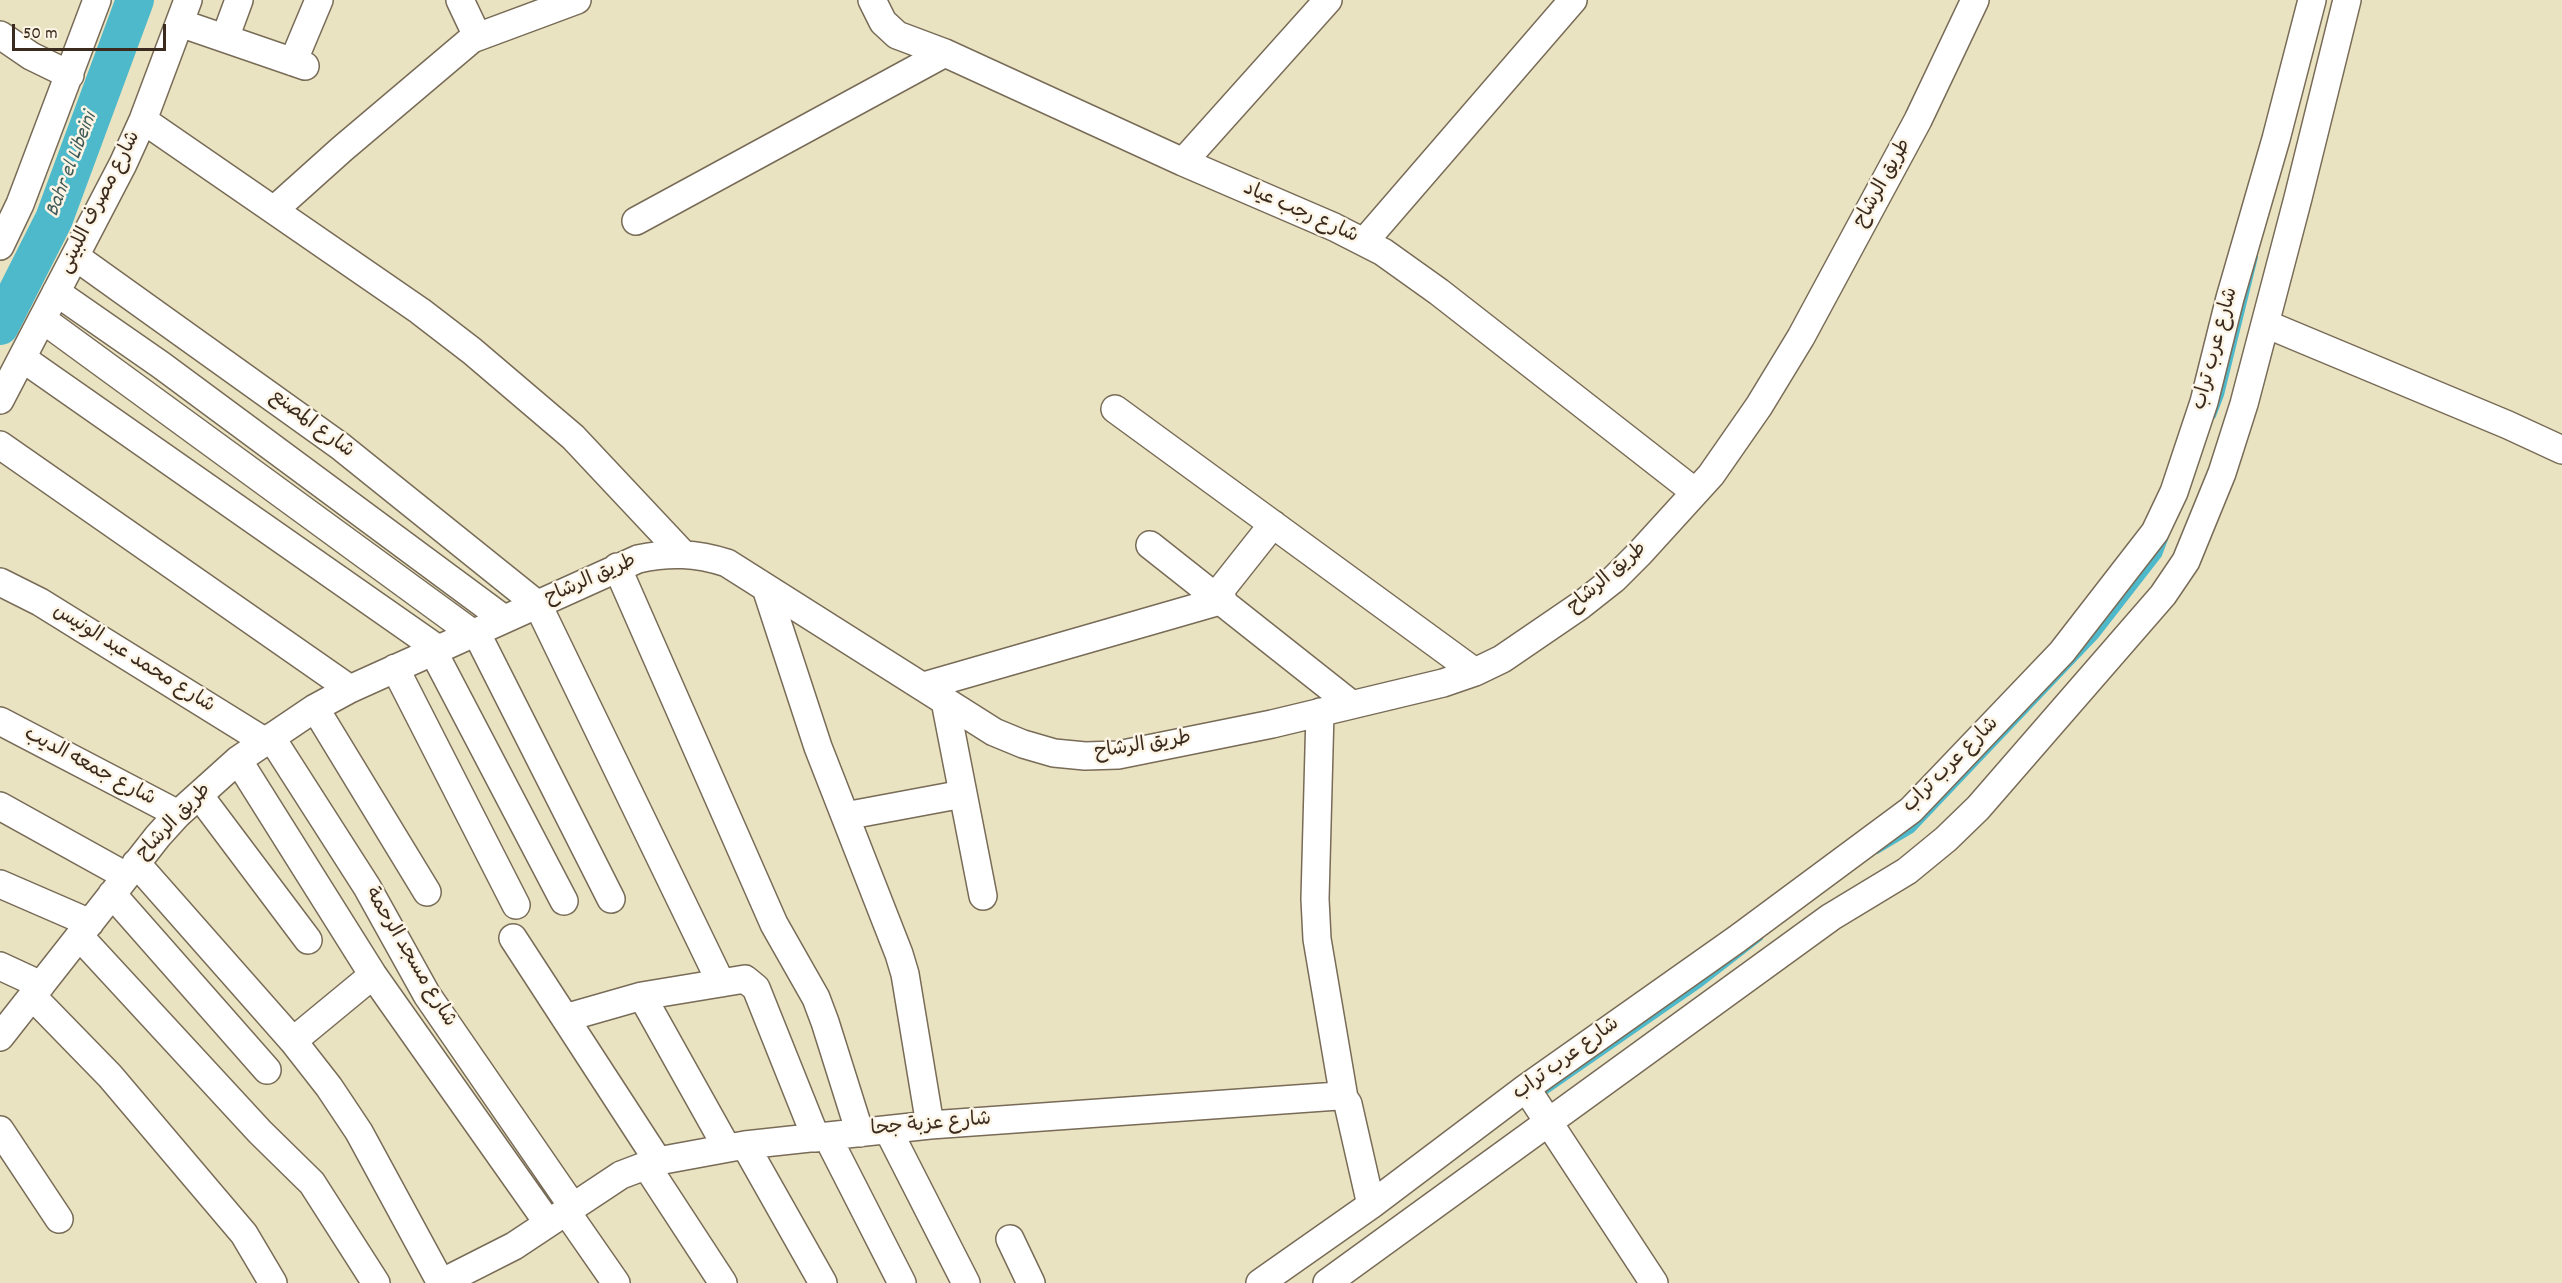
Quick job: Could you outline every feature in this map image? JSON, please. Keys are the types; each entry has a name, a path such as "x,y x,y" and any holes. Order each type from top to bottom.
{"street":[{"path":"0,246 10,201 70,75 97,0"},
{"path":"225,38 239,0"},
{"path":"184,11 225,38 299,64 319,0"},
{"path":"460,0 477,36"},
{"path":"274,210 378,118 477,36 527,8 577,0"},
{"name":"شارع رجب عياد","path":"872,0 877,14 897,35 945,54 1364,242 1408,269 1439,292 1695,492"},
{"path":"1183,162 1328,0"},
{"path":"1364,242 1573,0"},
{"name":"طريق الرشاح","path":"0,1037 125,877 178,814 238,760 315,708 350,689 617,567 649,556 682,553 705,556 727,563 994,732 1054,753 1086,756 1118,755 1272,724 1443,683 1475,672 1526,643 1614,579 1640,554 1711,475 1801,337 1918,120 1975,0"},
{"name":"شارع عرب تراب","path":"1328,1283 1737,939 1911,810 2062,652 2148,541 2174,492 2204,402 2230,298 2276,140 2312,0"},
{"name":"شارع عرب تراب","path":"1260,1283 1371,1205 1537,1105 1907,871 1946,839 2008,775 2163,595 2186,561 2222,473 2244,404 2347,0"},
{"name":"شارع مصرف اللبينى","path":"0,400 76,257 143,120 184,11"},
{"path":"0,35 31,56 70,75"},
{"path":"636,221 945,54"},
{"path":"143,120 420,311 472,351 573,437 682,553"},
{"name":"شارع المصنع","path":"76,257 340,446 538,604"},
{"path":"56,291 170,372 504,619"},
{"path":"42,319 474,633 611,899"},
{"path":"2265,324 2508,425 2562,450"},
{"path":"22,358 435,650 564,901"},
{"path":"1115,409 1475,672"},
{"path":"0,445 350,689"},
{"path":"983,896 963,794 934,694 1220,598 1273,524"},
{"path":"1150,545 1220,598 1351,704"},
{"path":"617,567 774,924 816,998 860,1133"},
{"name":"شارع محمد عبد الونيس","path":"0,582 40,602 267,739"},
{"path":"766,588 811,725 905,974 930,1125"},
{"path":"538,604 722,983"},
{"path":"395,668 516,905"},
{"path":"315,708 427,892"},
{"path":"1320,711 1315,899 1317,939 1344,1098 1371,1205"},
{"name":"شارع جمعه الديب","path":"0,721 178,814"},
{"name":"شارع مسجد الرحمة","path":"267,739 367,887 427,995 563,1214"},
{"path":"238,760 373,975 616,1283"},
{"path":"845,816 963,794"},
{"path":"199,795 308,940"},
{"path":"0,806 125,877 293,1041 359,1132 441,1283"},
{"path":"125,877 267,1070"},
{"path":"0,884 85,930 260,1132 312,1183 376,1283"},
{"path":"513,938 565,1018 723,1283"},
{"path":"0,966 36,991 110,1076 244,1234 273,1283"},
{"path":"293,1041 373,975"},
{"path":"565,1018 642,996 745,979 756,988 821,1137 902,1283"},
{"path":"642,996 823,1283"},
{"name":"شارع عزبة جحا","path":"441,1283 514,1246 621,1175 652,1163 736,1147 930,1125 1338,1095 1344,1098"},
{"path":"1537,1105 1654,1283"},
{"path":"0,1130 59,1219"},
{"path":"888,1130 966,1283"},
{"path":"1010,1239 1031,1283"}],"waterway":[{"name":"Bahr el Libeini","path":"0,326 54,219 135,0"},
{"path":"2213,416 2221,395 2255,257"},
{"path":"1877,851 1912,830 2096,636 2159,555 2167,534"},
{"path":"1539,1096 1702,983 1760,938"}]}
